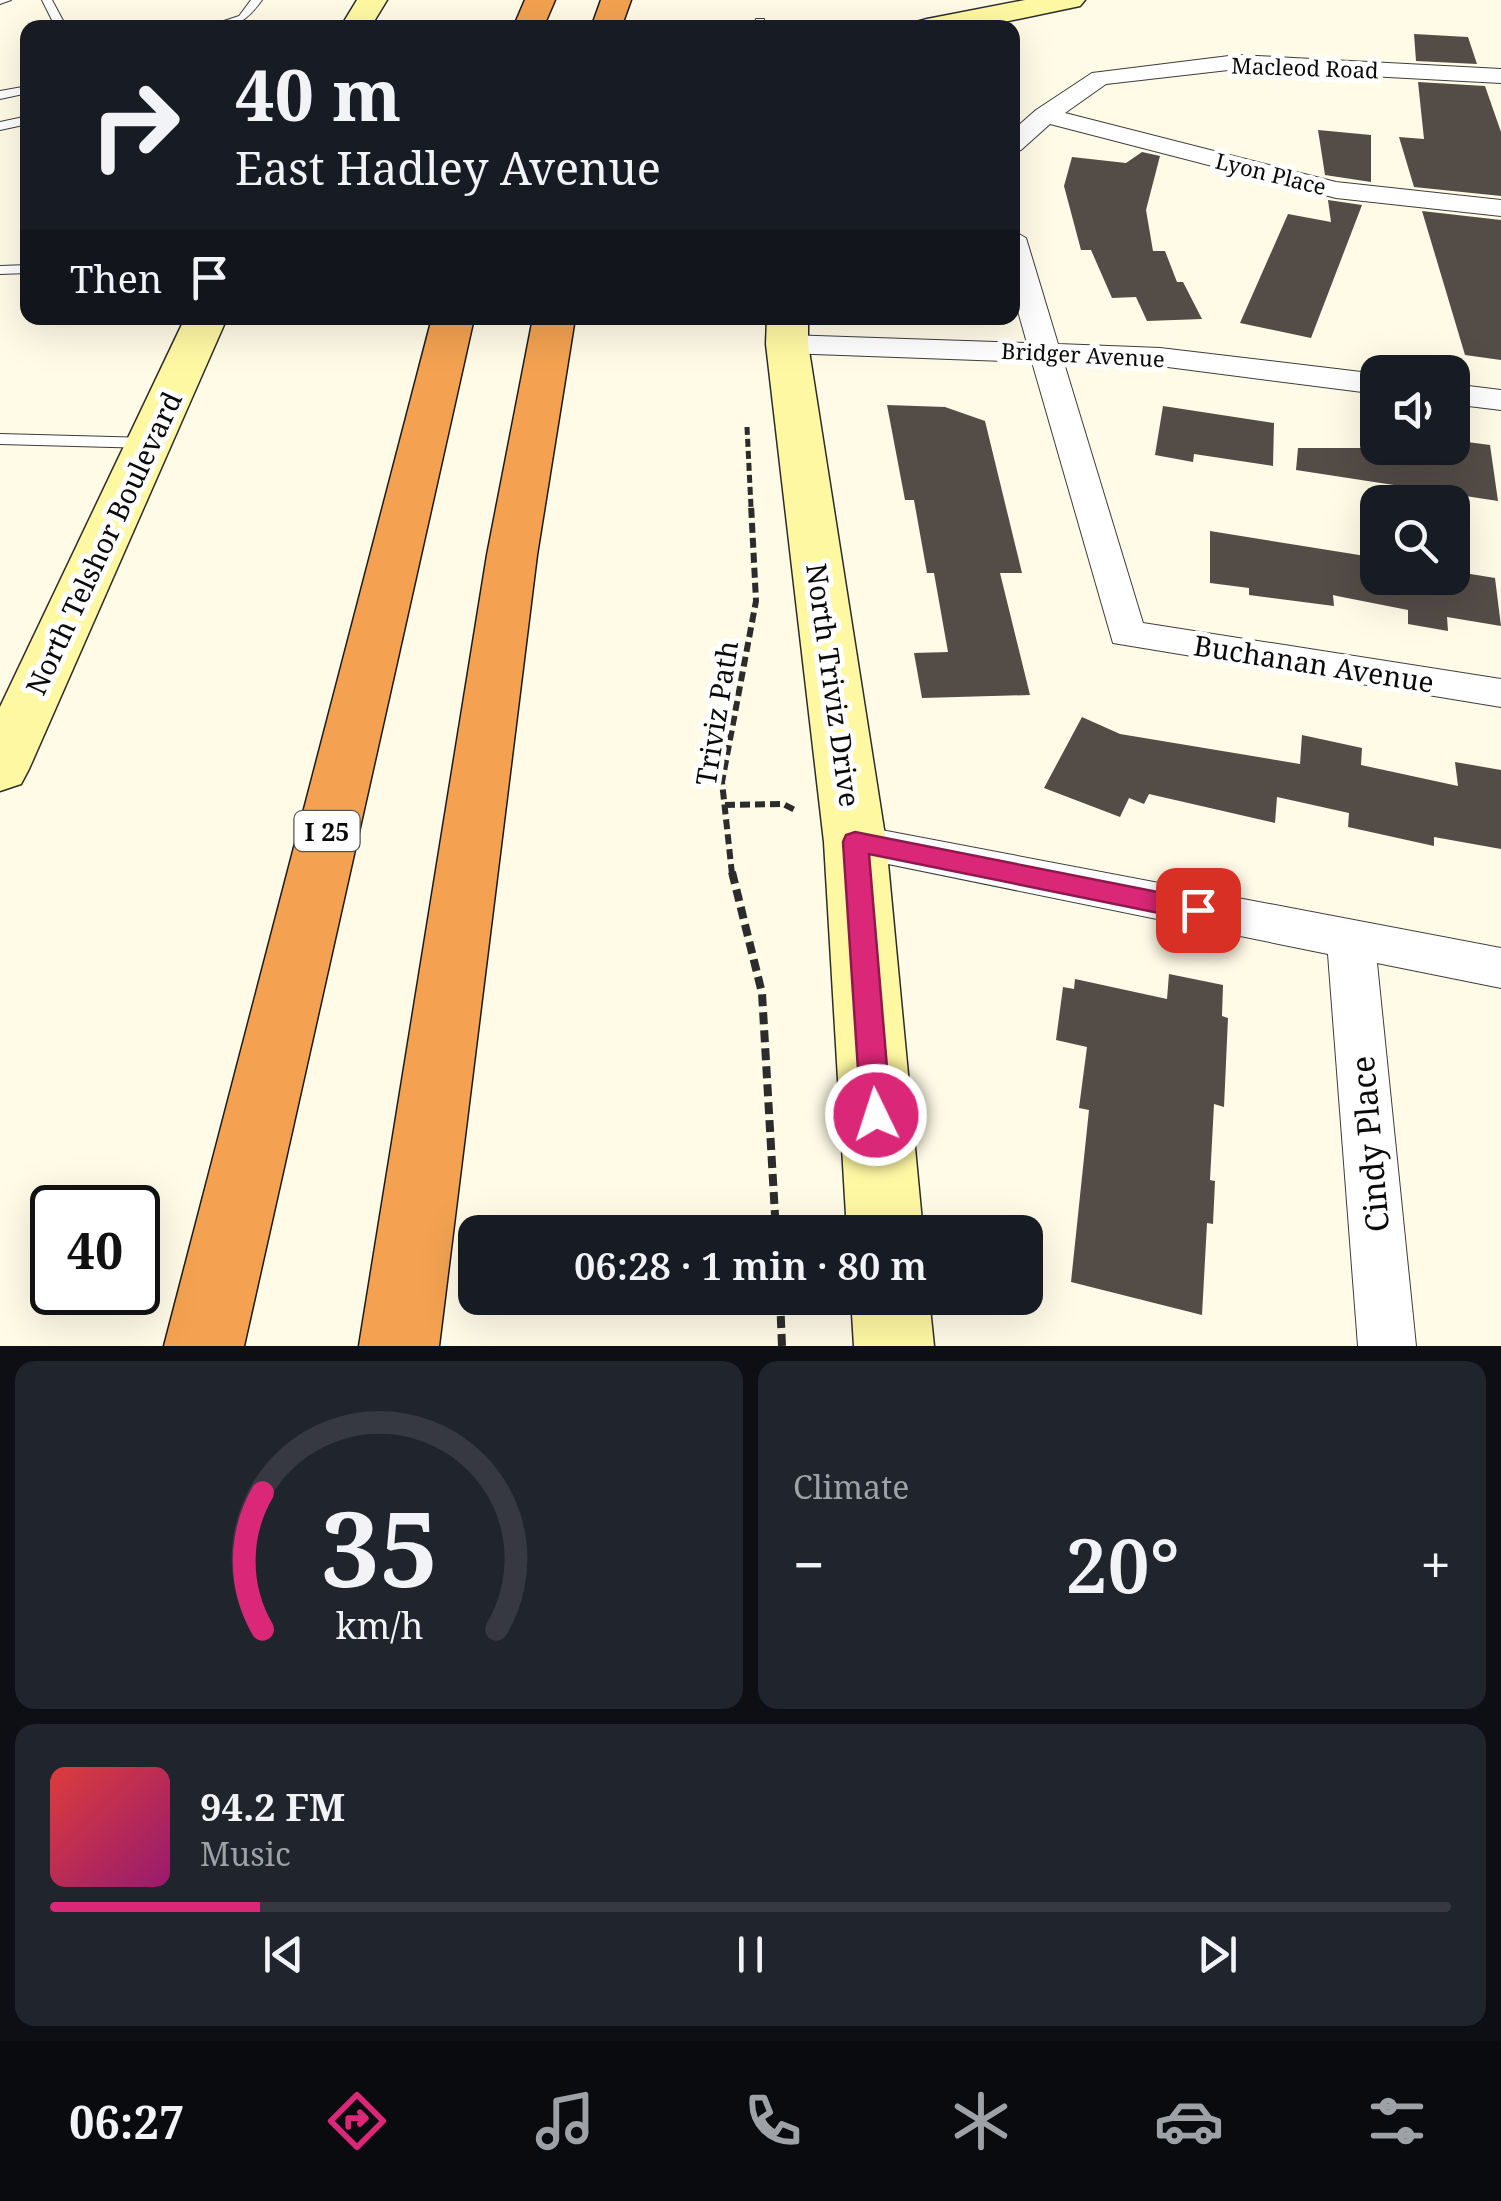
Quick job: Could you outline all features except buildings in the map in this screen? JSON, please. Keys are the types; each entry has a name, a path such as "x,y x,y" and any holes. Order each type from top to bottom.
{"highway":[{"name":"I 25","path":"204,1346 451,325"},
{"path":"398,1346 512,555 553,325"}],"street":[{"path":"907,20 926,0"},
{"path":"969,20 1070,0"},
{"name":"Macleod Road","path":"1020,138 1045,115 1100,78 1237,62 1501,76"},
{"name":"Lyon Place","path":"1045,115 1336,190 1501,208"},
{"path":"1020,265 1046,352"},
{"name":"North Telshor Boulevard","path":"0,769 203,325"},
{"name":"Bridger Avenue","path":"787,331 1160,357 1360,382"},
{"name":"North Triviz Drive","path":"787,331 855,842 884,1215"},
{"name":"Buchanan Avenue","path":"1046,352 1127,634 1501,693"},
{"path":"1470,396 1501,400"},
{"path":"855,842 1501,968"},
{"name":"Cindy Place","path":"1351,941 1387,1346"},
{"path":"891,1315 894,1346"}],"lane":[{"path":"237,20 244,18 256,0"},
{"path":"0,440 149,443"}],"path":[{"name":"Triviz Path","path":"746,411 756,601 722,782 729,860 762,994 775,1215"},
{"path":"781,1315 782,1346"}],"route":[{"path":"876,1115 855,842 1198,910"}]}
